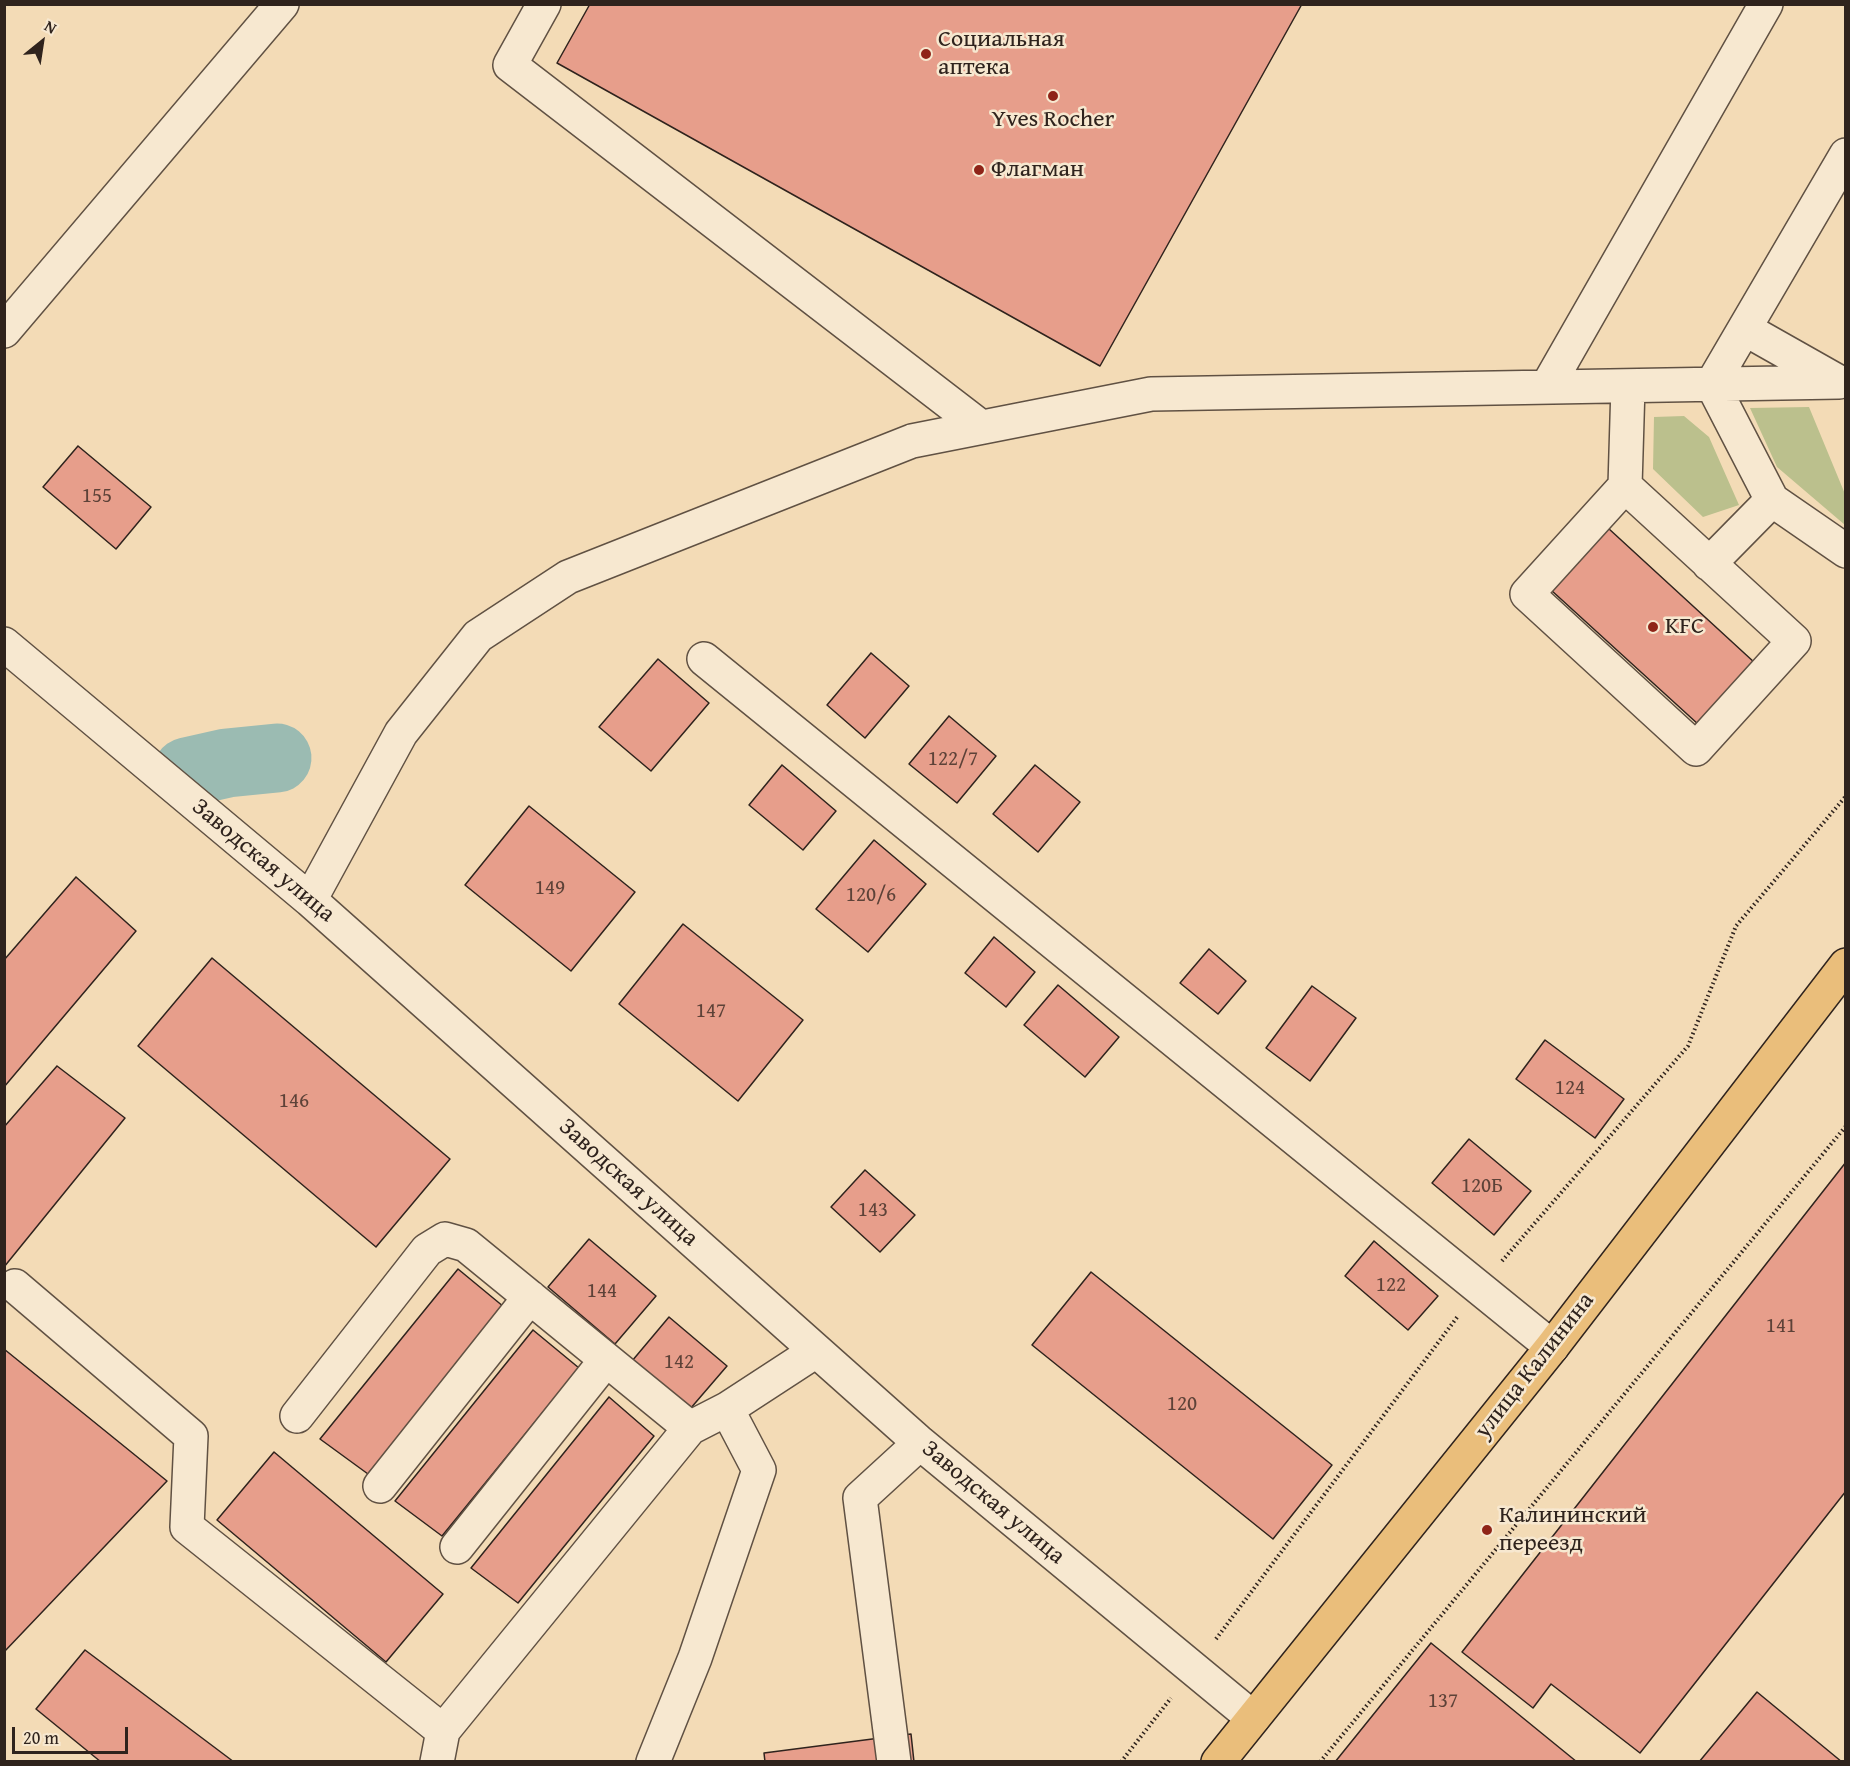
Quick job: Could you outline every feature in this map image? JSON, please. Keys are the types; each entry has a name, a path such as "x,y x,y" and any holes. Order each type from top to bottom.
{"main road":[{"name":"улица Калинина","path":"1218,1761 1552,1347 1845,965"}],"street":[{"path":"4,331 282,4"},
{"path":"544,4 510,65 981,427"},
{"path":"1546,387 1766,4"},
{"path":"1713,384 1845,155"},
{"path":"1745,329 1842,393"},
{"path":"310,900 401,733 478,636 568,577 912,441 1151,394 1713,384 1842,393"},
{"path":"1713,384 1772,500 1845,551"},
{"path":"1625,486 1794,640 1696,749 1527,594 1625,486 1628,386"},
{"path":"1709,564 1772,500"},
{"name":"Заводская улица","path":"4,644 310,900 920,1443 1253,1718"},
{"path":"704,659 1552,1347"},
{"path":"297,1416 427,1250 445,1239 466,1245 690,1428"},
{"path":"15,1286 191,1436 187,1527 440,1746 690,1428 728,1409 816,1351"},
{"path":"380,1486 530,1297"},
{"path":"457,1546 606,1360"},
{"path":"653,1761 695,1658 759,1470 728,1409"},
{"path":"894,1761 860,1498 920,1443"}],"path":[{"path":"1320,1761 1845,1126"}],"green space":[{"path":"1809,407 1845,494 1845,525 1777,467 1750,408"},
{"path":"1684,416 1709,437 1739,505 1703,517 1653,469 1654,417"}],"building":[{"name":"Флагман","path":"590,4 1302,4 1100,366 557,63"},
{"path":"78,446 151,507 116,549 43,487"},
{"name":"KFC","path":"1608,528 1755,663 1699,725 1551,590"},
{"path":"871,653 909,686 865,738 827,705"},
{"path":"658,659 709,703 651,771 599,727"},
{"path":"949,716 996,756 957,803 909,764"},
{"path":"782,765 836,811 803,850 749,805"},
{"path":"1035,765 1080,802 1038,852 993,814"},
{"path":"529,806 635,892 571,971 465,885"},
{"path":"874,840 926,884 868,952 816,909"},
{"path":"76,877 136,931 4,1087 4,960"},
{"path":"683,924 803,1020 738,1101 619,1004"},
{"path":"994,937 1035,972 1006,1007 965,973"},
{"path":"1209,949 1246,981 1218,1014 1180,983"},
{"path":"212,958 450,1159 376,1247 138,1046"},
{"path":"1058,985 1119,1037 1085,1077 1024,1025"},
{"path":"1312,986 1356,1018 1310,1081 1266,1048"},
{"path":"1545,1040 1624,1099 1595,1138 1516,1079"},
{"path":"57,1066 125,1118 4,1267 4,1127"},
{"path":"1469,1139 1531,1191 1494,1235 1432,1183"},
{"path":"1846,1162 1846,1491 1640,1753 1551,1684 1533,1708 1462,1652"},
{"path":"865,1170 915,1215 880,1252 831,1207"},
{"path":"589,1239 656,1296 615,1344 548,1287"},
{"path":"1374,1241 1438,1296 1408,1330 1345,1276"},
{"path":"458,1269 504,1307 368,1474 320,1439"},
{"path":"1091,1272 1332,1465 1273,1539 1032,1345"},
{"path":"669,1317 727,1366 690,1409 632,1361"},
{"path":"533,1330 579,1368 442,1536 395,1501"},
{"path":"4,1349 167,1481 4,1652"},
{"path":"609,1397 654,1436 518,1603 471,1568"},
{"path":"274,1452 443,1594 386,1662 217,1520"},
{"path":"1431,1643 1577,1762 1335,1762"},
{"path":"85,1650 234,1762 101,1762 36,1709"},
{"path":"1757,1692 1842,1762 1699,1762"},
{"path":"911,1734 914,1762 765,1762 764,1753"}],"waterway":[{"path":"187,772 227,763 277,758"}],"place":[{"name":"Социальная аптека","path":"926,54"},
{"name":"Yves Rocher","path":"1053,96"},
{"name":"Флагман","path":"979,170"},
{"name":"KFC","path":"1653,627"},
{"name":"Калининский переезд","path":"1487,1530"}]}
